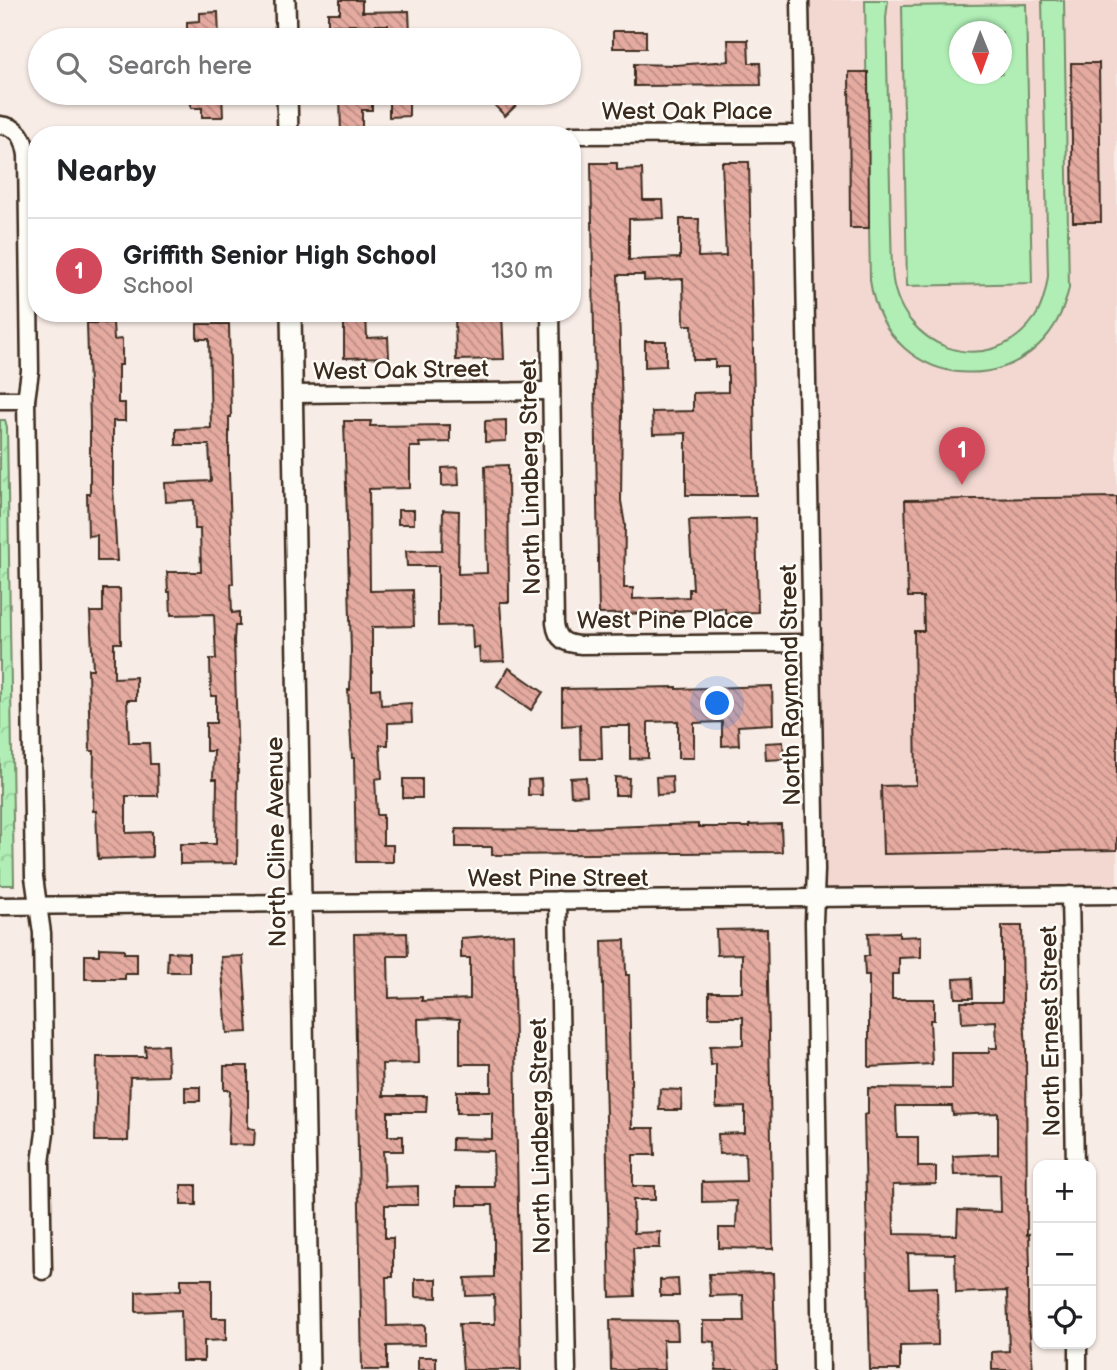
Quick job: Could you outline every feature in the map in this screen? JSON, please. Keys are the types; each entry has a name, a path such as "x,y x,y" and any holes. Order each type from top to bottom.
{"street":[{"path":"285,0 286,28"},
{"name":"North Raymond Street","path":"800,0 816,898 821,1370"},
{"path":"287,105 288,126"},
{"path":"7,126 24,142 27,155 28,227"},
{"name":"West Oak Place","path":"581,135 802,134"},
{"path":"29,322 30,371 26,400 34,864 42,933 45,1118 41,1163 43,1271"},
{"name":"North Cline Avenue","path":"291,322 309,1370"},
{"name":"North Lindberg Street","path":"550,322 555,623 560,640"},
{"name":"West Oak Street","path":"293,394 551,391"},
{"path":"0,400 26,400"},
{"name":"West Pine Place","path":"560,640 581,645 812,643"},
{"name":"North Ernest Street","path":"1070,895 1075,1160"},
{"name":"West Pine Street","path":"0,906 1117,895"},
{"name":"North Lindberg Street","path":"558,900 567,1370"},
{"path":"1078,1349 1078,1370"}],"shaded area":[{"path":"798,0 1117,0 1117,896 816,898"}],"green space":[{"path":"865,0 888,0 886,18 892,271 898,298 910,320 927,337 948,348 971,352 994,348 1016,337 1035,317 1044,297 1048,276 1042,0 1064,0 1069,288 1054,326 1030,353 999,368 966,372 933,366 904,348 882,319 870,280"},
{"path":"1026,4 1032,283 907,286 902,6"},
{"path":"0,420 5,420 7,427 14,885 0,885"}],"building":[{"path":"340,0 362,0 362,12 409,11 410,28 388,28 388,25 328,25 328,13 340,13"},
{"path":"218,12 219,28 187,28 187,22 200,21 200,13"},
{"path":"613,31 646,31 646,48 613,48"},
{"path":"728,40 748,40 749,63 760,63 761,85 634,86 634,64 676,65 729,61"},
{"path":"1071,63 1099,63 1101,222 1073,222"},
{"path":"849,72 868,72 869,228 850,228"},
{"path":"191,105 222,105 223,117 202,117 202,108 191,108"},
{"path":"340,105 372,105 372,110 362,110 362,126 341,126"},
{"path":"389,105 409,105 409,116 389,117"},
{"path":"494,105 516,105 505,116"},
{"path":"722,162 749,162 756,495 686,495 686,433 653,434 652,412 693,411 693,393 728,392 728,367 715,367 715,360 693,360 692,325 684,325 683,279 644,281 644,275 618,275 622,411 621,501 625,525 624,588 633,588 633,599 689,597 689,589 693,589 689,520 756,518 758,612 725,613 725,608 674,613 599,614 591,163 617,163 617,170 642,169 643,200 663,200 664,218 629,219 629,260 680,258 680,219 699,219 698,257 726,256"},
{"path":"344,322 366,322 367,338 388,337 389,357 344,358"},
{"path":"455,322 502,322 504,359 456,360"},
{"path":"87,323 113,323 114,340 122,339 122,365 118,365 118,403 125,403 125,421 113,421 117,561 97,561 97,535 88,536 90,421"},
{"path":"197,324 229,324 232,613 239,612 239,626 235,626 234,640 238,766 237,863 180,864 180,844 216,844 217,779 213,779 214,751 206,751 206,723 216,723 216,696 211,696 210,659 216,659 214,614 171,615 167,572 201,572 200,529 195,529 194,500 166,502 165,483 211,481 209,445 176,445 176,429 211,428 209,339 197,339"},
{"path":"645,341 666,341 666,366 645,367"},
{"path":"506,420 506,441 485,442 485,421"},
{"path":"344,421 371,421 370,426 450,425 450,442 419,443 420,447 410,447 410,488 369,489 370,591 413,590 414,626 372,627 372,689 380,688 381,705 411,703 412,722 388,723 388,745 380,745 382,778 375,779 377,815 383,815 383,845 393,845 393,862 356,862 354,758 348,690 351,650"},
{"path":"508,465 509,602 500,602 504,661 480,662 479,647 473,648 472,625 438,626 438,566 407,566 406,551 442,550 443,510 459,511 458,574 487,573 485,466"},
{"path":"458,467 459,485 442,486 442,468"},
{"path":"1117,497 1117,850 883,854 881,786 916,785 914,631 924,631 923,597 908,597 905,500"},
{"path":"398,510 414,510 414,524 398,524"},
{"path":"103,589 120,589 121,643 114,643 114,678 136,677 136,700 127,700 129,743 149,743 150,764 157,764 158,796 126,796 126,833 152,832 152,857 98,859 96,811 93,811 94,751 90,751 88,669 93,669 90,612 103,612"},
{"path":"509,668 543,692 531,710 497,686"},
{"path":"772,686 773,724 738,726 739,745 722,746 722,722 694,723 694,758 678,758 678,721 648,722 648,758 630,759 630,726 601,726 602,759 581,759 580,725 562,726 562,689"},
{"path":"783,742 784,759 766,760 765,743"},
{"path":"672,776 673,794 657,795 656,777"},
{"path":"586,777 587,795 571,796 570,778"},
{"path":"615,777 629,778 628,795 615,795"},
{"path":"403,779 422,779 422,798 403,798"},
{"path":"541,779 542,795 528,795 528,780"},
{"path":"698,824 698,827 749,827 781,824 782,852 492,855 492,847 456,847 456,829 578,830"},
{"path":"1002,926 1022,926 1027,1235 1029,1234 1030,1267 1028,1313 1033,1370 992,1370 992,1352 1009,1351 1007,1291 956,1293 955,1254 908,1253 909,1288 937,1287 938,1345 900,1346 900,1370 870,1370 864,1115 868,1114 868,1088 952,1089 952,1053 989,1053 989,1048 997,1048 996,1021 962,1023 961,1002 1002,1002","holes":["896,1106 952,1106 953,1115 998,1113 998,1154 953,1156 954,1175 1000,1174 1001,1212 958,1210 957,1235 894,1234 893,1185 936,1184 936,1167 918,1167 918,1137 897,1137"]},
{"path":"767,929 773,1249 719,1248 719,1228 736,1228 737,1201 702,1202 702,1182 746,1181 745,1153 719,1154 718,1134 745,1133 745,1107 716,1108 716,1064 711,1065 710,1046 743,1045 743,1017 709,1017 709,992 742,992 742,954 717,955 716,930"},
{"path":"899,932 899,937 921,936 921,957 899,958 899,974 892,974 892,999 934,999 934,1020 930,1020 932,1064 869,1067 869,975 865,975 864,956 869,956 868,933"},
{"path":"407,933 408,956 388,956 389,998 422,997 422,1001 470,999 470,958 461,958 461,938 513,934 521,1370 463,1370 459,1324 495,1324 494,1295 466,1296 465,1278 494,1277 493,1205 457,1205 457,1187 494,1187 493,1151 452,1150 452,1138 492,1139 492,1113 457,1113 457,1091 491,1091 491,1064 460,1064 460,1019 445,1018 418,1019 419,1063 382,1064 383,1096 427,1096 426,1112 388,1112 388,1136 403,1136 403,1151 383,1151 385,1187 418,1186 418,1205 385,1205 385,1238 393,1238 393,1277 386,1277 387,1326 425,1325 425,1345 387,1346 387,1370 362,1370 354,934"},
{"path":"625,940 626,975 629,975 632,1128 654,1128 655,1155 633,1155 633,1186 655,1186 655,1200 633,1200 634,1233 660,1232 660,1248 633,1248 635,1296 610,1297 602,941"},
{"path":"99,948 124,949 124,953 137,953 137,974 125,974 125,979 85,979 85,955 99,955"},
{"path":"168,952 189,953 189,972 167,972"},
{"path":"243,956 248,1032 227,1033 221,957"},
{"path":"972,978 973,998 955,998 954,979"},
{"path":"167,1045 168,1076 130,1077 128,1141 95,1141 97,1057 146,1057 145,1046"},
{"path":"224,1066 248,1066 248,1128 255,1129 254,1145 228,1144 230,1090 224,1090"},
{"path":"185,1087 200,1087 200,1101 185,1101"},
{"path":"660,1089 682,1090 681,1110 659,1110"},
{"path":"181,1185 196,1185 196,1205 181,1205"},
{"path":"773,1273 776,1370 716,1370 715,1342 703,1341 703,1321 744,1321 743,1295 710,1296 709,1274"},
{"path":"181,1279 212,1279 212,1318 226,1318 226,1340 204,1341 204,1361 182,1361 181,1310 136,1312 136,1292 181,1290"},
{"path":"415,1279 437,1279 437,1298 415,1297"},
{"path":"678,1279 679,1296 660,1296 660,1280"},
{"path":"610,1320 677,1321 678,1340 663,1340 665,1370 611,1370"},
{"path":"418,1357 436,1357 436,1370 418,1370"}],"place":[{"name":"Griffith Senior High School","path":"962,485"}]}
